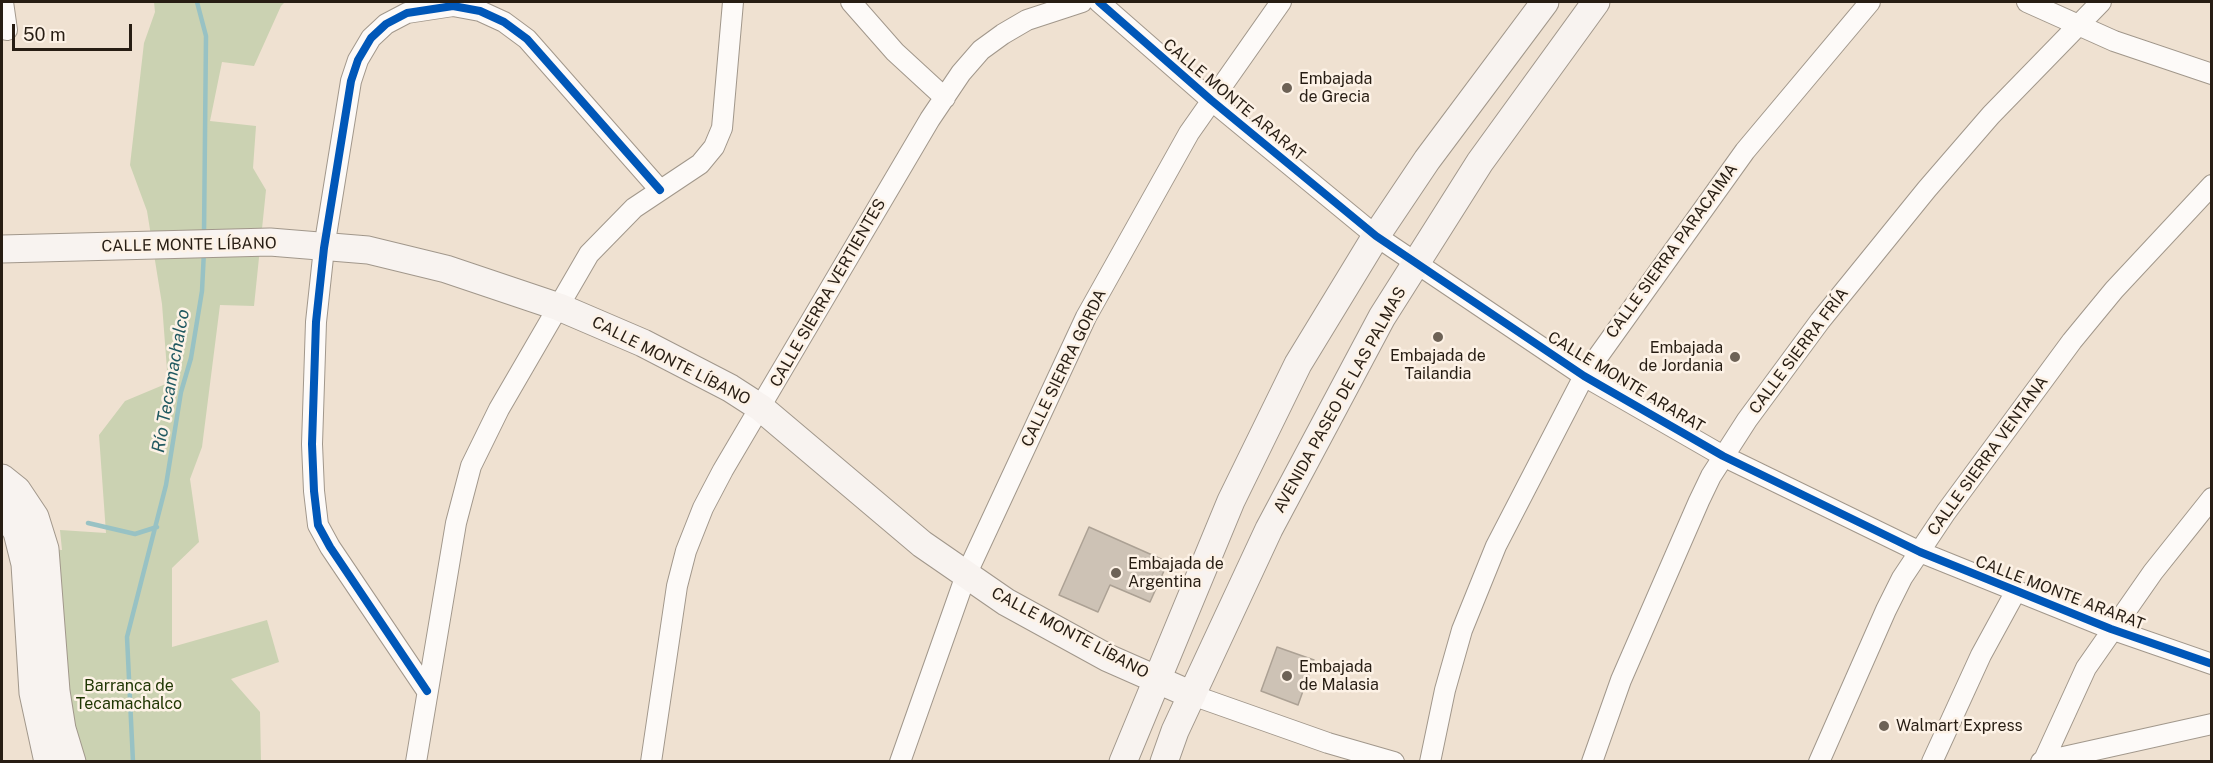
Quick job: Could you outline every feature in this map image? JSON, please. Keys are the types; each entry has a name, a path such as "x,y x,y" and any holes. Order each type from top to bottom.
{"main road":[{"path":"1123,762 1231,501 1298,364 1376,236 1426,160 1545,2"},
{"name":"AVENIDA PASEO DE LAS PALMAS","path":"1164,762 1175,731 1269,529 1382,317 1480,162 1596,2"},
{"name":"CALLE MONTE LÍBANO","path":"2,249 270,242 368,250 401,257 559,307 643,343 730,388 761,408 922,544 966,574 1024,612 1108,658 1192,695"},
{"path":"2,478 17,490 35,517 45,549 56,691 62,729 72,762"},
{"path":"2,508 17,532 25,564 33,693 48,762"}],"street":[{"path":"3,2 7,30"},
{"path":"416,762 456,523 471,466 499,409 589,254 633,208 700,164 714,147 722,128 733,2"},
{"path":"851,2 895,52 945,98"},
{"name":"CALLE SIERRA VERTIENTES","path":"651,762 677,586 686,551 723,470 945,98 981,50 1027,20 1082,2"},
{"name":"CALLE MONTE ARARAT","path":"1099,2 1211,100 1376,236 1415,265 1584,376 1723,456 1920,552 2111,629 2211,664"},
{"name":"CALLE SIERRA GORDA","path":"900,762 935,656 966,574 1086,317 1169,166 1211,100 1281,2"},
{"name":"CALLE SIERRA PARACAIMA","path":"1430,762 1444,690 1462,630 1496,546 1584,376 1745,151 1870,2"},
{"path":"2027,2 2077,26 2211,74"},
{"name":"CALLE SIERRA FRÍA","path":"1592,762 1625,669 1711,476 1723,456 1820,321 1920,198 1991,115 2101,2"},
{"path":"427,691 330,547 318,525 312,444 316,322 324,248 351,81 358,60 371,38 386,24 408,14 429,8 453,6 480,11 504,22 527,39 660,190"},
{"name":"CALLE SIERRA VENTANA","path":"1819,762 1886,610 1920,552 1987,454 2072,341 2114,290 2211,185"},
{"path":"2042,761 2068,701 2111,629 2211,498"},
{"path":"1932,762 1977,664 2016,591"},
{"name":"CALLE MONTE LÍBANO","path":"1192,695 1328,744 1394,762"},
{"path":"2042,761 2211,724"}],"green space":[{"name":"Barranca de Tecamachalco","path":"154,2 285,2 281,6 254,66 222,62 210,121 256,126 253,168 266,190 254,306 220,305 202,447 190,479 199,542 172,568 172,647 267,620 279,662 231,679 260,712 261,761 79,761 77,757 51,549 62,550 60,530 106,533 99,435 125,401 168,383 162,304 147,211 130,165 144,43 155,12"}],"building":[{"name":"Embajada de Argentina","path":"1089,527 1168,562 1150,602 1110,585 1098,612 1059,595"},
{"name":"Embajada de Malasia","path":"1277,647 1314,660 1298,705 1261,691"}],"waterway":[{"name":"Río Tecamachalco","path":"197,2 206,36 204,234"},
{"name":"Río Tecamachalco","path":"133,762 127,637 166,485 181,392 191,358 202,291 204,251"},
{"path":"88,523 135,534 157,527"}],"cycle path":[{"path":"1099,2 1211,100 1376,236 1584,376 1723,456 1920,552 2111,629 2212,664"},
{"path":"427,691 330,547 318,525 314,491 312,444 316,322 324,248 351,81 358,60 371,38 386,24 407,13 453,6 480,11 504,22 527,39 660,190"}],"place":[{"name":"Embajada de Grecia","path":"1287,88"},
{"name":"Embajada de Tailandia","path":"1438,337"},
{"name":"Embajada de Jordania","path":"1735,357"},
{"name":"Embajada de Argentina","path":"1116,573"},
{"name":"Embajada de Malasia","path":"1287,676"},
{"name":"Walmart Express","path":"1884,726"}]}
